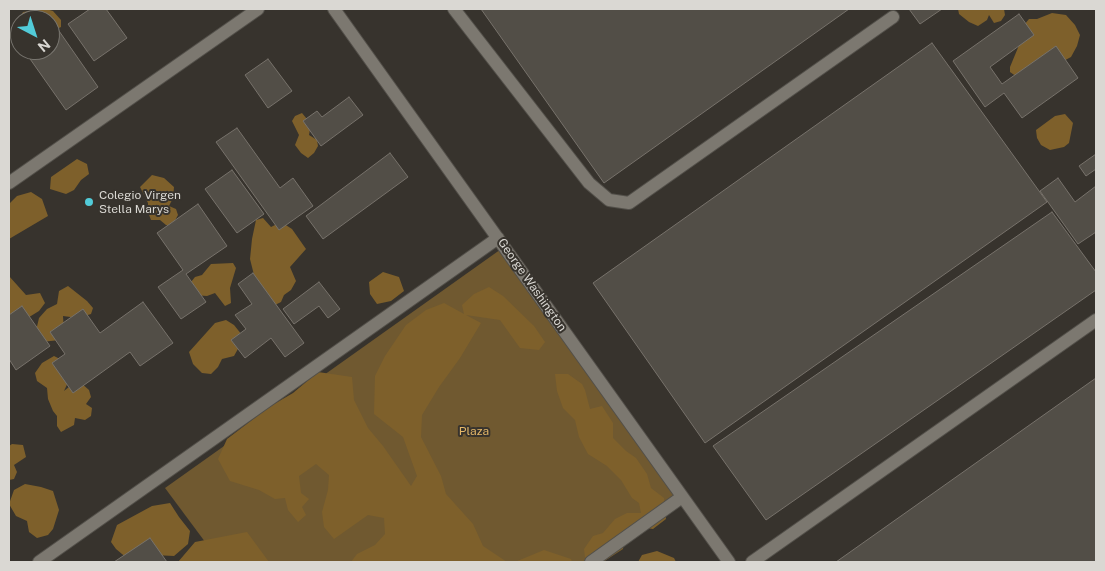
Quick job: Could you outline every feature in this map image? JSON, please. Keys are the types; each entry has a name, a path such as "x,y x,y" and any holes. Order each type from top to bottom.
{"street":[{"path":"9,183 258,9"},
{"name":"George Washington","path":"334,9 729,562"},
{"path":"454,9 589,183 609,200 629,203 893,17"},
{"path":"40,562 498,238"},
{"path":"752,562 1096,320"},
{"path":"591,562 682,497"}],"green space":[{"name":"Plaza","path":"504,247 682,497 590,562 220,562 165,488"}],"shaded area":[{"path":"958,9 1004,9 1005,15 1001,21 994,23 989,15 987,20 978,26 959,14"},
{"path":"1052,13 1066,15 1075,25 1080,35 1077,46 1071,57 1054,66 1020,79 1010,72 1010,67 1022,38 1020,30 1029,19 1037,19"},
{"path":"302,113 311,124 309,135 317,140 318,146 308,158 295,145 299,135 292,121 295,116"},
{"path":"1065,114 1073,123 1069,143 1064,147 1050,150 1041,145 1037,138 1036,130 1055,116"},
{"path":"77,159 87,164 89,174 81,180 74,190 66,194 50,189 51,177"},
{"path":"152,175 164,178 174,187 173,198 169,206 176,209 178,215 172,226 166,225 160,220 151,220 148,212 148,203 140,187"},
{"path":"31,192 42,199 48,216 9,239 9,204 17,196"},
{"path":"263,218 271,227 281,222 292,229 306,249 290,267 296,281 291,290 284,295 281,302 271,307 256,283 250,259 256,220"},
{"path":"233,263 236,268 230,288 231,303 225,306 215,293 207,296 193,295 187,287 195,277 202,275 211,264"},
{"path":"383,272 399,277 404,291 391,301 377,304 370,294 369,282"},
{"path":"9,276 26,295 40,293 45,303 39,311 26,319 18,321 9,314"},
{"path":"68,286 93,308 91,314 78,318 63,316 64,331 60,340 41,342 35,335 39,318 47,309 57,304 59,291"},
{"path":"489,287 503,296 534,326 545,342 539,350 520,348 500,320 466,315 481,323 422,415 421,437 441,476 446,494 473,524 483,546 507,562 351,562 357,554 375,545 385,534 384,518 368,515 334,539 324,527 322,512 328,490 329,475 316,464 299,476 301,493 309,499 302,507 306,515 298,522 288,510 285,498 275,499 259,490 230,481 218,459 227,439 269,407 293,393 318,372 352,377 354,400 368,428 411,486 417,476 403,437 374,414 375,376 385,356 406,325 426,310 444,303 464,314 462,305 474,294"},
{"path":"226,320 234,325 242,335 239,347 234,356 222,359 218,367 211,374 202,373 193,364 189,352 215,323"},
{"path":"54,356 66,362 70,378 64,391 74,383 81,383 89,390 91,397 86,404 92,408 91,416 85,420 75,418 74,425 61,432 57,426 57,416 48,399 47,388 37,381 35,373 42,363"},
{"path":"555,374 568,374 582,384 590,409 602,406 613,423 613,438 636,458 647,474 651,488 664,498 666,519 653,529 632,526 625,531 623,549 603,562 589,562 585,557 584,549 593,536 603,533 615,519 627,513 641,513 639,503 632,498 621,480 607,466 588,454 579,437 575,420 563,408 557,391"},
{"path":"12,444 23,445 26,457 14,465 17,472 14,479 9,480 9,446"},
{"path":"25,484 53,491 59,510 53,529 48,535 37,538 29,532 27,521 16,516 9,504 14,490"},
{"path":"170,503 190,531 188,544 174,556 154,555 128,559 116,549 111,542 117,525 152,506"},
{"path":"247,532 269,562 178,562 195,542"},
{"path":"544,550 571,559 572,562 515,562"},
{"path":"657,551 674,558 676,562 638,562 642,555"}],"building":[{"path":"90,9 106,9 127,38 94,61 68,24"},
{"path":"481,9 849,9 604,183"},
{"path":"909,9 942,9 920,24"},
{"path":"1019,14 1034,35 990,67 1002,84 1056,46 1078,78 1022,118 1004,93 985,107 953,61"},
{"path":"60,32 98,87 66,110 31,60 60,60"},
{"path":"932,43 1047,202 705,443 593,283"},
{"path":"268,59 292,91 268,108 245,75"},
{"path":"349,97 363,115 321,146 303,121 317,111 322,117"},
{"path":"237,128 280,188 293,178 313,206 279,230 216,142"},
{"path":"390,153 408,177 323,239 306,216"},
{"path":"1096,154 1096,169 1086,176 1079,166"},
{"path":"232,170 264,214 237,233 205,189"},
{"path":"1058,178 1075,202 1096,186 1096,232 1078,244 1040,191"},
{"path":"198,204 227,246 186,274 206,302 181,319 158,287 183,270 157,233"},
{"path":"1052,212 1096,272 1096,290 766,520 713,446"},
{"path":"253,273 304,343 285,357 271,338 245,358 231,340 246,329 235,315 252,304 238,284"},
{"path":"319,282 340,309 328,318 319,306 294,324 283,309"},
{"path":"143,302 173,343 140,366 130,352 73,393 52,363 65,354 50,332 83,309 100,333"},
{"path":"22,306 50,346 16,370 9,359 9,315"},
{"path":"1096,378 1096,562 836,562"},
{"path":"150,538 167,562 114,562"}],"place":[{"name":"Colegio Virgen Stella Marys","path":"89,202"}]}
